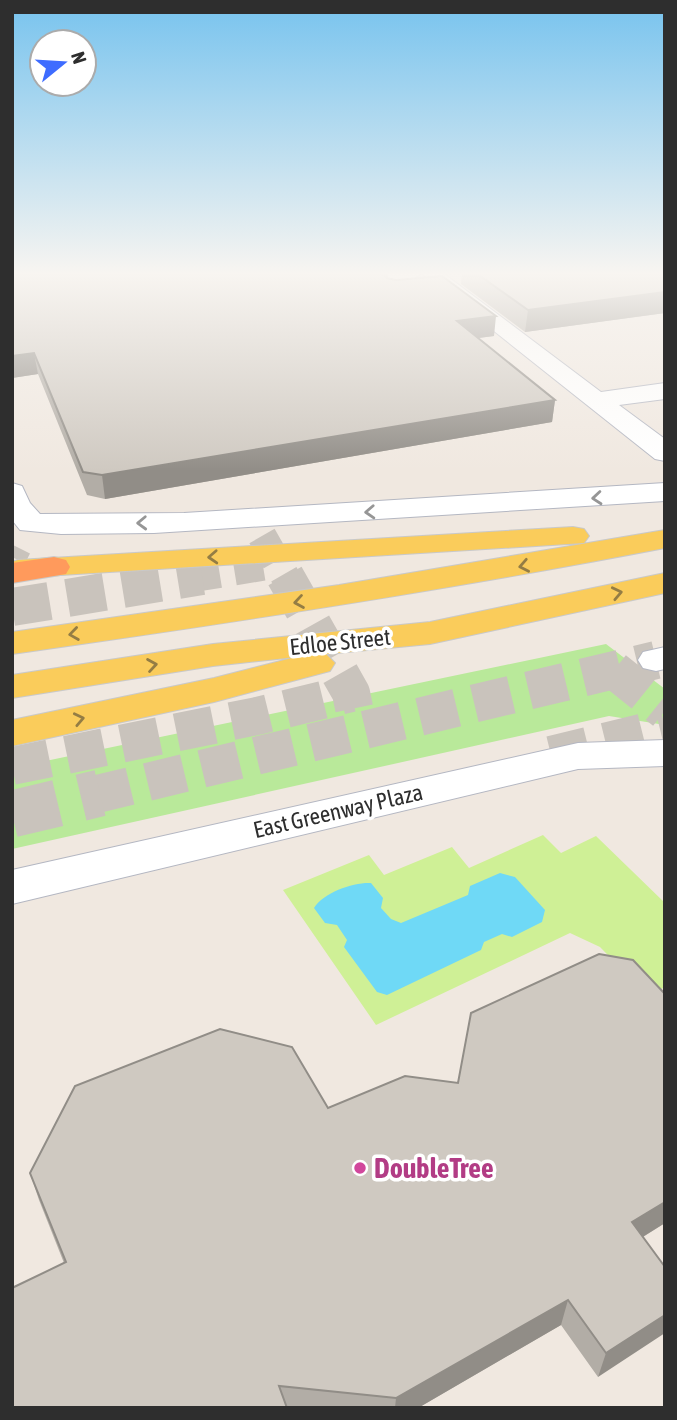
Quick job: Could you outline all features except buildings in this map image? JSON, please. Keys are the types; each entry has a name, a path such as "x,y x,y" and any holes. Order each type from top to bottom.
{"highway":[{"path":"18,554 54,567"}],"main road":[{"path":"54,567 665,529"},
{"name":"Edloe Street","path":"12,643 236,612 515,568 665,539"},
{"name":"Edloe Street","path":"12,687 213,655 430,633 665,583"},
{"path":"12,733 214,690 430,633"}],"street":[{"path":"517,339 665,453"},
{"path":"596,400 665,391"},
{"path":"12,492 16,505 18,554 66,526 254,527 665,492"},
{"name":"East Greenway Plaza","path":"12,887 578,756 665,753"}],"green space":[{"path":"606,644 665,689 665,725 609,716 12,849 12,768"},
{"path":"543,835 561,853 596,836 665,903 665,987 648,996 600,947 570,933 376,1025 283,890 369,855 384,875 452,847 469,868"}],"water":[{"path":"500,873 515,877 545,910 542,922 512,937 502,934 484,942 481,950 387,995 377,992 344,947 347,940 337,925 325,923 314,908 325,897 340,889 371,883 383,898 381,908 391,919 401,923 468,895 470,886"}],"tunnel":[{"path":"262,536 286,578"},
{"path":"12,557 17,547"},
{"path":"191,578 277,564"},
{"path":"12,607 202,576"},
{"path":"285,576 351,693"},
{"path":"614,670 656,660"},
{"path":"93,795 614,670"},
{"path":"614,670 665,711"},
{"path":"12,766 257,716 351,693"},
{"path":"351,693 356,717"},
{"path":"551,755 665,727"},
{"path":"12,814 100,793"}],"place":[{"name":"DoubleTree","path":"360,1168"}]}
